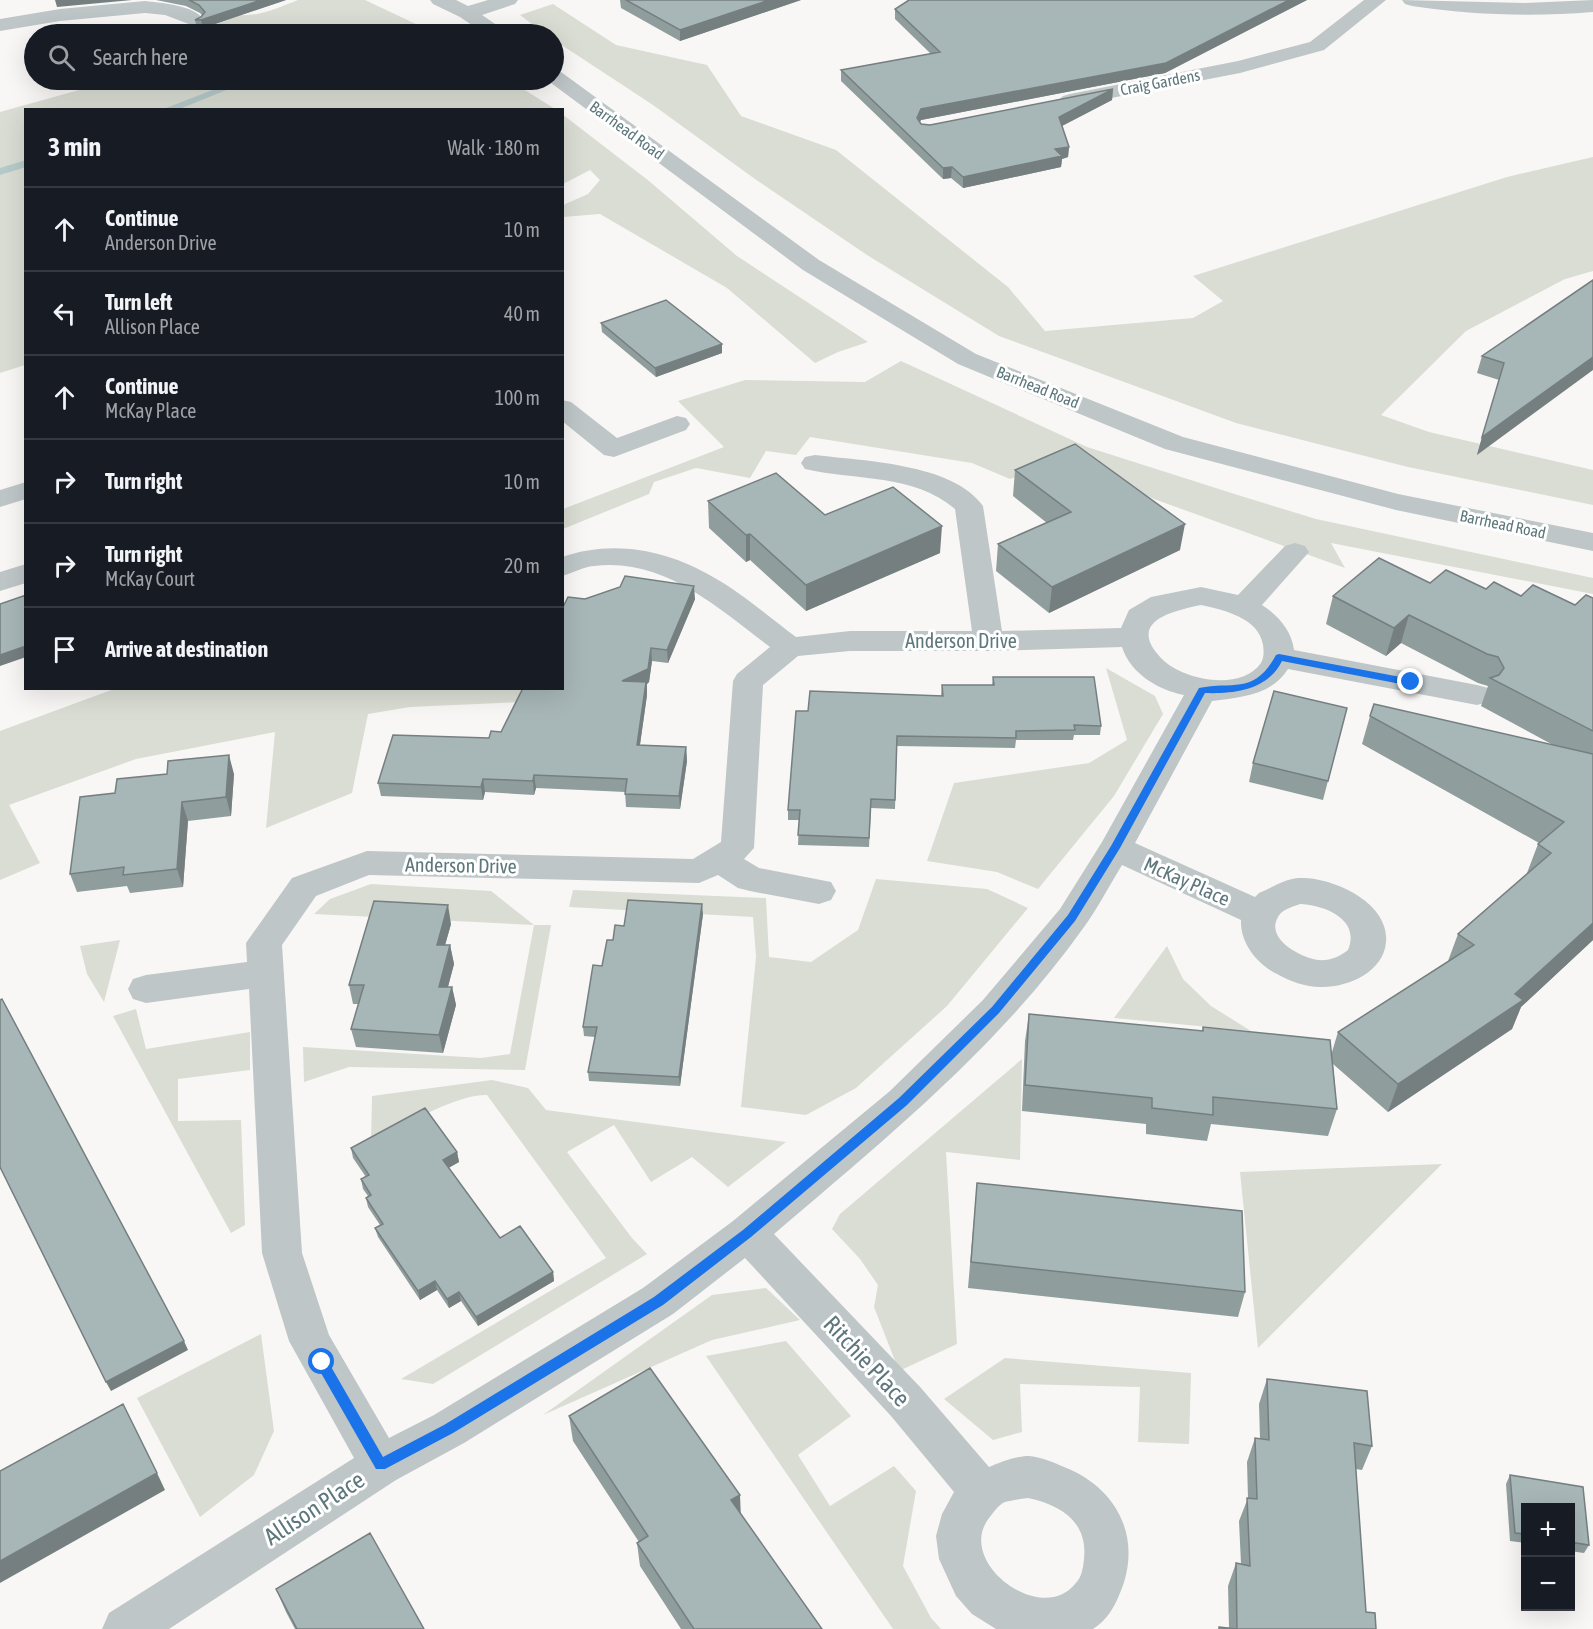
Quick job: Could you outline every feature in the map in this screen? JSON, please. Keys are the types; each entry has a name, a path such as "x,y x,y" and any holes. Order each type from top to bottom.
{"street":[{"path":"440,0 468,13 483,24"},
{"path":"468,13 508,0"},
{"name":"Craig Gardens","path":"1056,103 1240,67 1317,46 1376,0"},
{"path":"1412,0 1454,7 1558,10 1593,6"},
{"path":"0,25 140,4 169,9 194,20"},
{"name":"Barrhead Road","path":"564,83 811,265 967,359 1174,443 1396,502 1593,542"},
{"path":"564,410 614,449 677,424"},
{"path":"815,463 929,480 958,494 969,506 988,641"},
{"path":"0,499 24,491"},
{"path":"1243,607 1294,552"},
{"path":"564,566 590,557 648,559 703,583 790,647"},
{"path":"0,582 24,574"},
{"path":"1201,596 1243,607 1260,617 1273,629 1279,643 1279,657 1273,670 1261,680 1244,687 1224,691 1202,690 1180,685 1160,676 1145,664 1135,651 1132,637 1135,623 1145,612 1160,603 1201,596"},
{"name":"Anderson Drive","path":"381,1465 310,1341 282,1253 264,943 304,887 367,863 699,871 737,848 748,681 790,647 850,641 988,641 1132,637"},
{"path":"1279,657 1477,695"},
{"path":"747,1233 903,1102 996,1010 1072,918 1115,848 1202,690"},
{"name":"McKay Place","path":"1115,848 1259,914"},
{"path":"718,859 750,879 819,891"},
{"path":"146,988 266,973"},
{"name":"Allison Place","path":"143,1624 381,1465 449,1429 658,1301 747,1233"},
{"name":"Ritchie Place","path":"747,1233 906,1402 982,1492"}],"shaded area":[{"path":"298,0 365,0 416,24 190,24 228,13 255,14"},
{"path":"553,4 616,45 707,65 741,116 836,150 1008,287 1045,331 1193,318 1223,301 1193,276 1507,177 1593,157 1593,271 1565,279 1466,331 1381,415 1429,432 1593,470 1593,505 1408,467 1236,423 999,336 867,255 755,179 653,105 564,47 564,24 532,24 520,15"},
{"path":"79,90 525,90 553,108 24,108 24,365 0,373 0,112"},
{"path":"564,116 649,181 737,256 868,342 815,363 727,288 600,214 564,217 564,205 588,194 600,180 590,170 564,183"},
{"path":"901,361 1087,447 1316,519 1593,578 1593,594 1331,543 1345,568 1154,499 1065,459 1010,479 972,463 810,437 796,455 766,451 750,478 696,468 654,482 649,494 564,529 564,509 724,447 678,401 745,380 865,382"},
{"path":"1106,668 1155,696 1163,714 1114,796 1038,889 997,872 927,861 954,783 1089,763 1127,740"},
{"path":"111,690 524,690 521,702 410,707 368,714 352,793 266,828 275,732 136,759 9,805 40,863 0,880 0,731"},
{"path":"876,879 987,889 1028,908 947,1006 856,1088 806,1115 741,1107 756,957 753,917 569,907 573,890 766,898 769,957 811,962 858,930"},
{"path":"371,884 491,891 534,925 314,914 330,899"},
{"path":"534,925 551,925 525,1070 349,1067 304,1082 303,1047 481,1058 510,1054"},
{"path":"120,940 104,1002 87,974 80,946"},
{"path":"1167,946 1183,979 1211,1006 1251,1031 1114,1018"},
{"path":"136,1009 146,1049 250,1032 250,1070 178,1079 178,1121 241,1120 245,1225 231,1233 113,1016"},
{"path":"1022,1059 1020,1160 946,1152 957,1344 899,1371 874,1307 878,1285 860,1259 832,1229 840,1214"},
{"path":"492,1080 528,1088 546,1110 786,1142 728,1187 692,1157 651,1182 614,1125 567,1152 632,1238 647,1254 433,1384 401,1379 606,1258 487,1095 475,1096 445,1105 371,1142 372,1096"},
{"path":"1442,1164 1258,1348 1240,1172"},
{"path":"766,1288 800,1320 712,1340 543,1415 712,1295"},
{"path":"261,1334 274,1431 254,1475 200,1517 137,1398"},
{"path":"786,1341 851,1416 798,1455 830,1506 894,1466 916,1491 903,1566 931,1618 941,1629 893,1629 706,1356"},
{"path":"1005,1358 1191,1373 1189,1444 1138,1442 1140,1387 1020,1384 1022,1432 993,1440 944,1399"}],"building":[{"path":"189,0 261,0 195,20 205,12 199,5"},
{"path":"626,0 769,0 680,30"},
{"path":"909,0 1289,0 1166,63 921,109 917,118 921,124 930,125 1113,89 1059,117 1069,147 1055,149 1062,156 963,177 952,167 943,168 841,70 940,52 895,9"},
{"path":"1593,280 1593,357 1482,437 1504,363 1482,356"},
{"path":"666,300 722,344 655,368 601,323"},
{"path":"1075,444 1185,524 1052,587 998,544 1071,512 1015,470"},
{"path":"776,473 825,515 893,487 942,526 806,585 750,534 746,535 708,501"},
{"path":"1379,558 1430,583 1446,570 1486,589 1494,582 1521,596 1533,585 1575,605 1586,595 1593,598 1593,731 1490,678 1499,675 1504,668 1498,657 1487,654 1409,615 1394,628 1333,596"},
{"path":"625,576 694,586 667,650 651,648 648,669 622,681 646,682 637,745 686,747 679,796 625,794 627,779 581,777 534,775 533,781 483,779 481,787 378,783 393,735 489,738 491,731 501,732 522,690 564,690 564,605 568,597 585,599 620,587"},
{"path":"24,596 24,647 0,655 0,604"},
{"path":"993,677 1094,677 1101,726 1074,725 1075,730 1016,731 1016,738 897,736 895,800 871,799 869,838 798,835 800,810 788,810 796,711 808,711 810,691 943,696 942,685 994,685"},
{"path":"1274,691 1347,708 1328,781 1253,763"},
{"path":"1374,704 1593,754 1593,923 1515,994 1523,1000 1398,1084 1338,1032 1474,945 1458,934 1551,853 1538,844 1564,822 1370,716"},
{"path":"229,755 226,797 182,802 177,869 123,875 124,867 70,874 80,797 115,793 117,779 167,774 168,761"},
{"path":"628,900 702,904 679,1077 588,1072 597,1027 583,1027 593,965 602,966 607,940 613,940 615,925 624,926"},
{"path":"374,901 448,905 437,945 450,945 439,987 452,987 439,1035 351,1029 364,985 349,985"},
{"path":"2,999 184,1341 106,1382 0,1167 0,1000"},
{"path":"1029,1014 1203,1031 1203,1027 1330,1040 1337,1109 1213,1097 1213,1115 1152,1108 1152,1098 1025,1085"},
{"path":"425,1108 457,1152 443,1160 500,1238 520,1226 553,1272 476,1317 459,1292 447,1299 435,1281 418,1291 375,1228 383,1224 366,1198 371,1195 361,1179 369,1175 351,1148"},
{"path":"977,1183 1242,1211 1245,1292 971,1262"},
{"path":"650,1368 740,1495 731,1500 822,1629 694,1629 637,1543 648,1536 569,1416"},
{"path":"1267,1379 1367,1391 1372,1446 1354,1443 1366,1612 1375,1613 1376,1629 1237,1629 1236,1563 1250,1566 1247,1498 1257,1499 1255,1438 1269,1440"},
{"path":"123,1404 157,1473 0,1561 0,1471"},
{"path":"1510,1475 1583,1487 1589,1545 1575,1543 1575,1503 1521,1503 1521,1534 1515,1533"},
{"path":"370,1533 424,1629 297,1629 276,1589"}],"waterway":[{"path":"171,108 219,90"},
{"path":"0,172 24,164"}],"route":[{"path":"322,1362 381,1465 449,1429 658,1301 747,1233 903,1102 996,1010 1072,918 1115,848 1202,690 1224,691 1244,687 1261,680 1273,670 1279,657 1411,682"}]}
